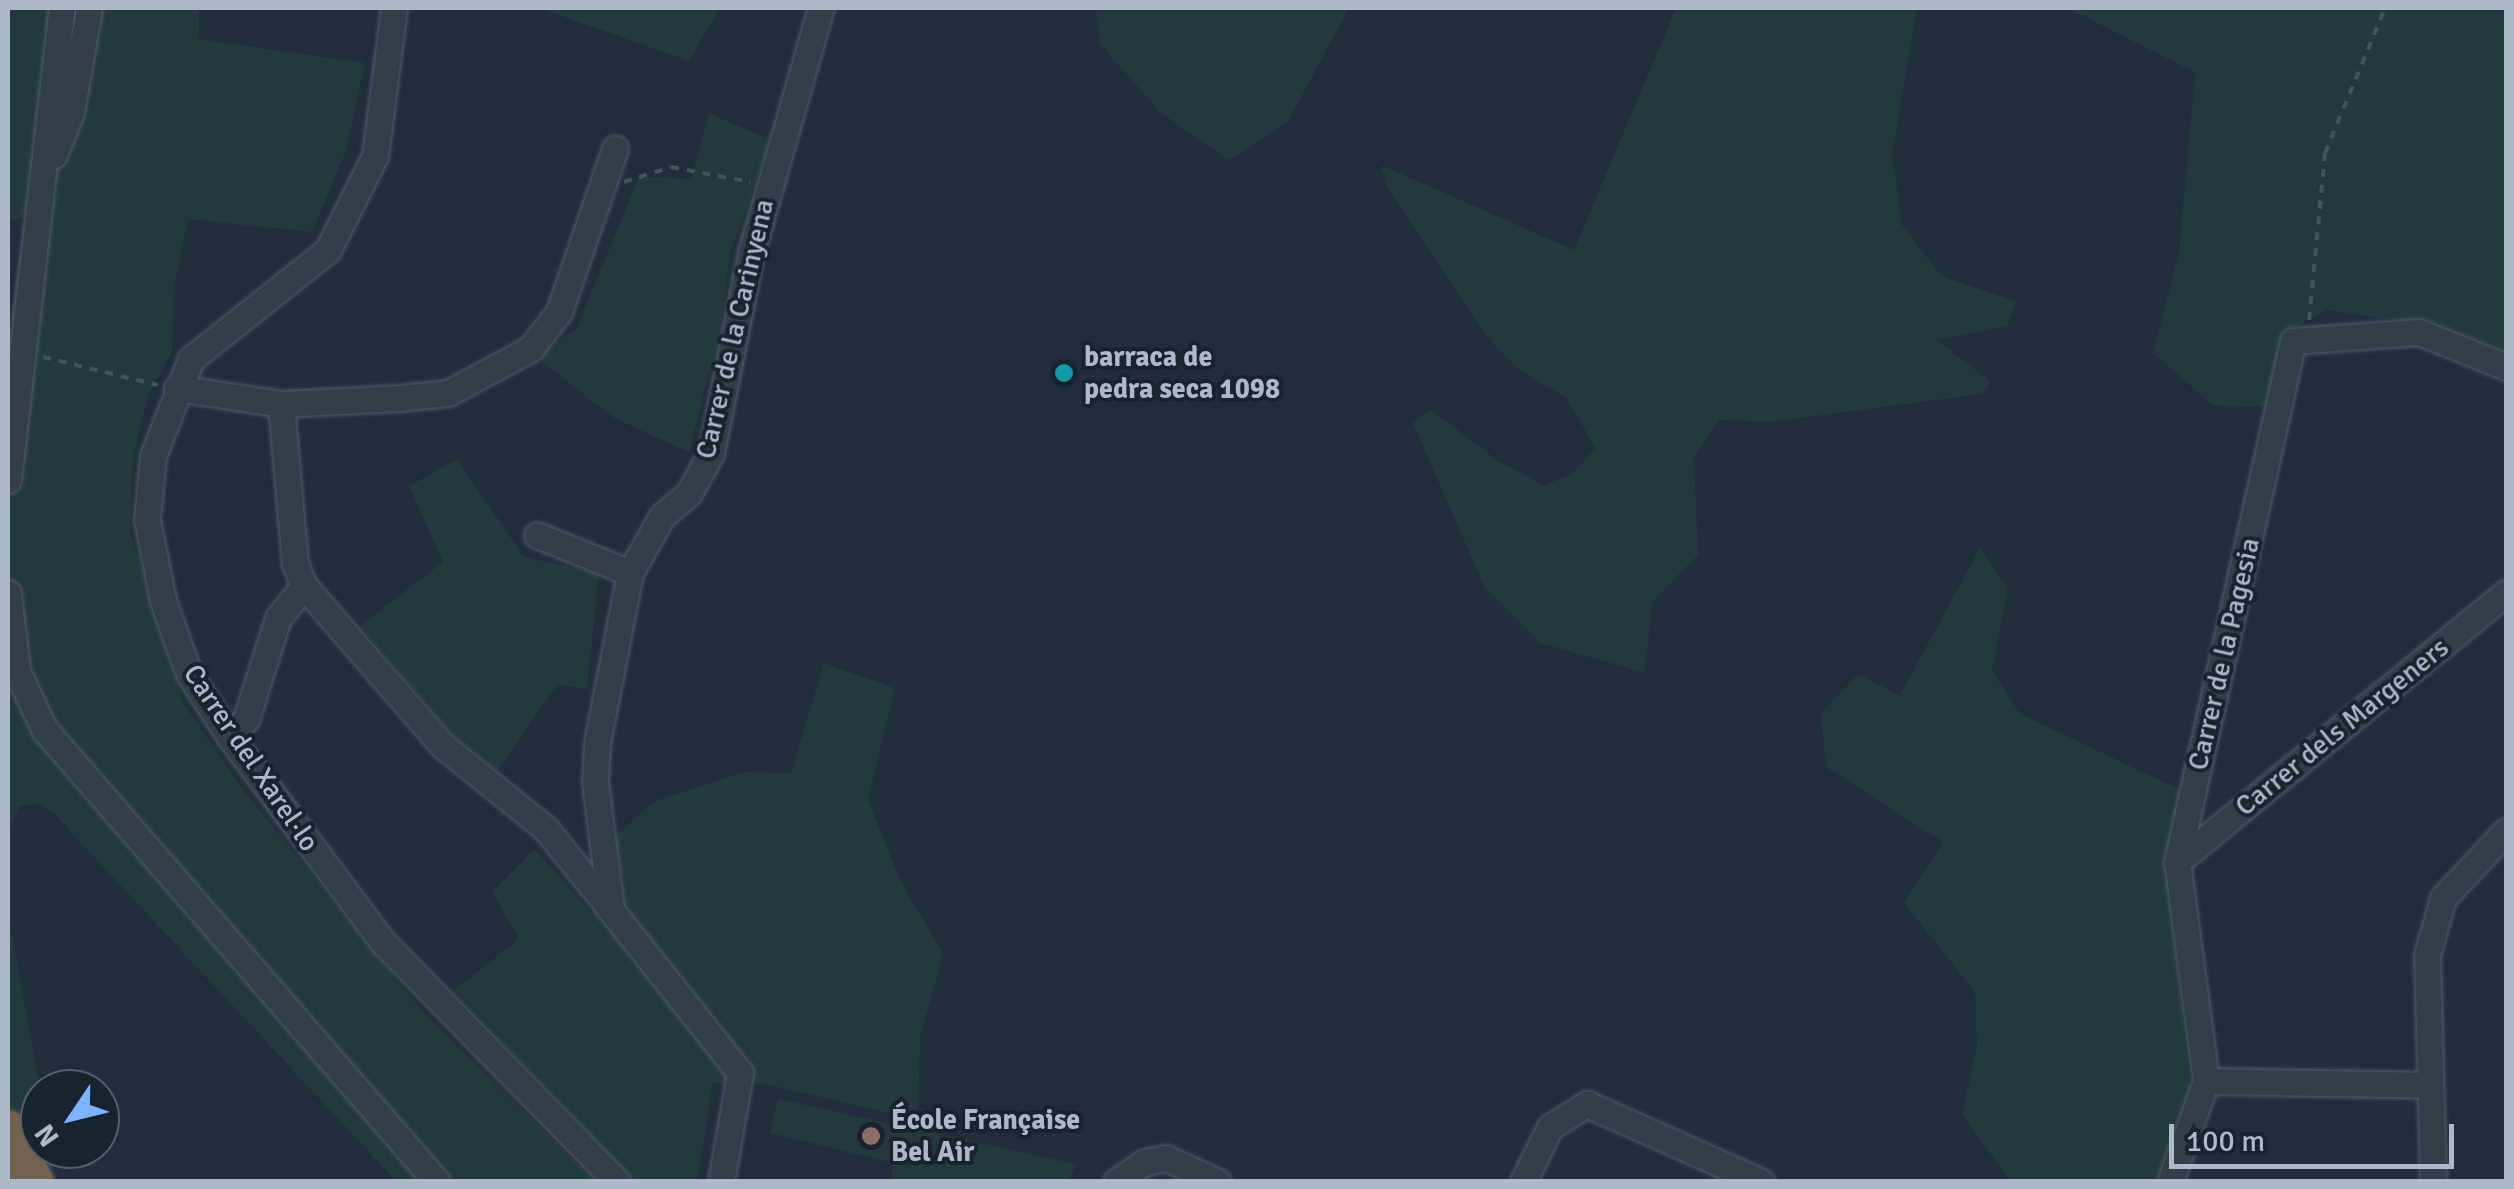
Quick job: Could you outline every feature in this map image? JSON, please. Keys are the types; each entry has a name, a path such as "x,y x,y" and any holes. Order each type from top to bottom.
{"highway":[{"path":"8,1130 34,1182"}],"street":[{"path":"8,480 62,8"},
{"path":"54,78 72,8"},
{"path":"44,178 71,112 89,8"},
{"name":"Carrer del Xarel·lo","path":"394,8 374,156 328,250 190,359 178,388 153,456 148,520 163,601 189,674 230,737 382,942 617,1182"},
{"name":"Carrer de la Carinyena","path":"611,910 594,782 630,573 662,516 689,492 711,452 768,185 821,8"},
{"path":"178,388 281,404 448,392 530,349 559,312 615,148"},
{"path":"2307,340 2419,332 2506,367"},
{"name":"Carrer de la Pagesia","path":"2170,1182 2206,1082 2177,862 2294,341 2307,340"},
{"path":"281,404 295,563 304,586 442,745 546,829 740,1073 721,1182"},
{"path":"537,535 630,573"},
{"path":"230,737 246,719 278,618 304,586"},
{"name":"Carrer dels Margeners","path":"2177,862 2506,593"},
{"path":"8,594 17,671 44,729 436,1182"},
{"path":"2432,1182 2427,955 2442,898 2506,830"},
{"path":"2206,1082 2428,1084"},
{"path":"1524,1182 1550,1126 1566,1112 1587,1104 1761,1182"},
{"path":"1116,1182 1145,1162 1166,1158 1218,1182"}],"path":[{"path":"2307,340 2326,153 2384,8"},
{"path":"601,190 671,167 768,185"},
{"path":"23,354 178,388"}],"green space":[{"path":"8,8 199,8 199,39 365,63 346,151 312,232 188,219 175,283 172,352 149,394 134,451 130,531 182,701 241,787 425,1014 595,1181 396,1181 55,815 38,803 19,807 8,832 8,334 25,216 8,222"},
{"path":"539,8 720,8 689,61"},
{"path":"1096,8 1349,8 1289,120 1229,160 1160,112 1100,44"},
{"path":"1676,8 1917,8 1892,154 1902,225 1941,276 2016,301 2007,326 1937,340 1991,382 1982,394 1770,422 1719,420 1694,458 1698,555 1652,602 1645,673 1540,643 1485,588 1413,423 1430,409 1498,461 1544,485 1571,475 1596,448 1565,397 1519,370 1488,337 1388,189 1381,165 1574,250"},
{"path":"2068,8 2506,8 2506,352 2434,326 2327,310 2288,330 2267,407 2214,406 2153,353 2179,252 2195,73"},
{"path":"709,113 771,140 730,253 721,327 689,452 616,419 534,356 577,328 639,176 691,179"},
{"path":"457,459 524,557 599,573 587,689 557,685 497,771 454,736 360,626 443,562 409,486"},
{"path":"1980,548 2008,588 1992,671 2020,714 2181,790 2167,870 2190,1090 2157,1181 2010,1181 1962,1114 1977,1047 1975,992 1904,903 1943,842 1826,767 1821,714 1858,674 1900,695"},
{"path":"824,663 895,688 868,800 900,880 943,954 920,1038 918,1120 769,1085 713,1083 697,1181 634,1181 453,991 519,939 492,892 535,849 591,912 624,884 614,837 655,801 743,772 791,773"},
{"path":"8,912 36,1069 20,1069 20,1169 26,1169 8,1176"},
{"path":"778,1099 1076,1164 1069,1181 891,1181 893,1163 770,1133"}],"place":[{"name":"barraca de pedra seca 1098","path":"1064,373"},
{"name":"École Française Bel Air","path":"871,1136"}]}
